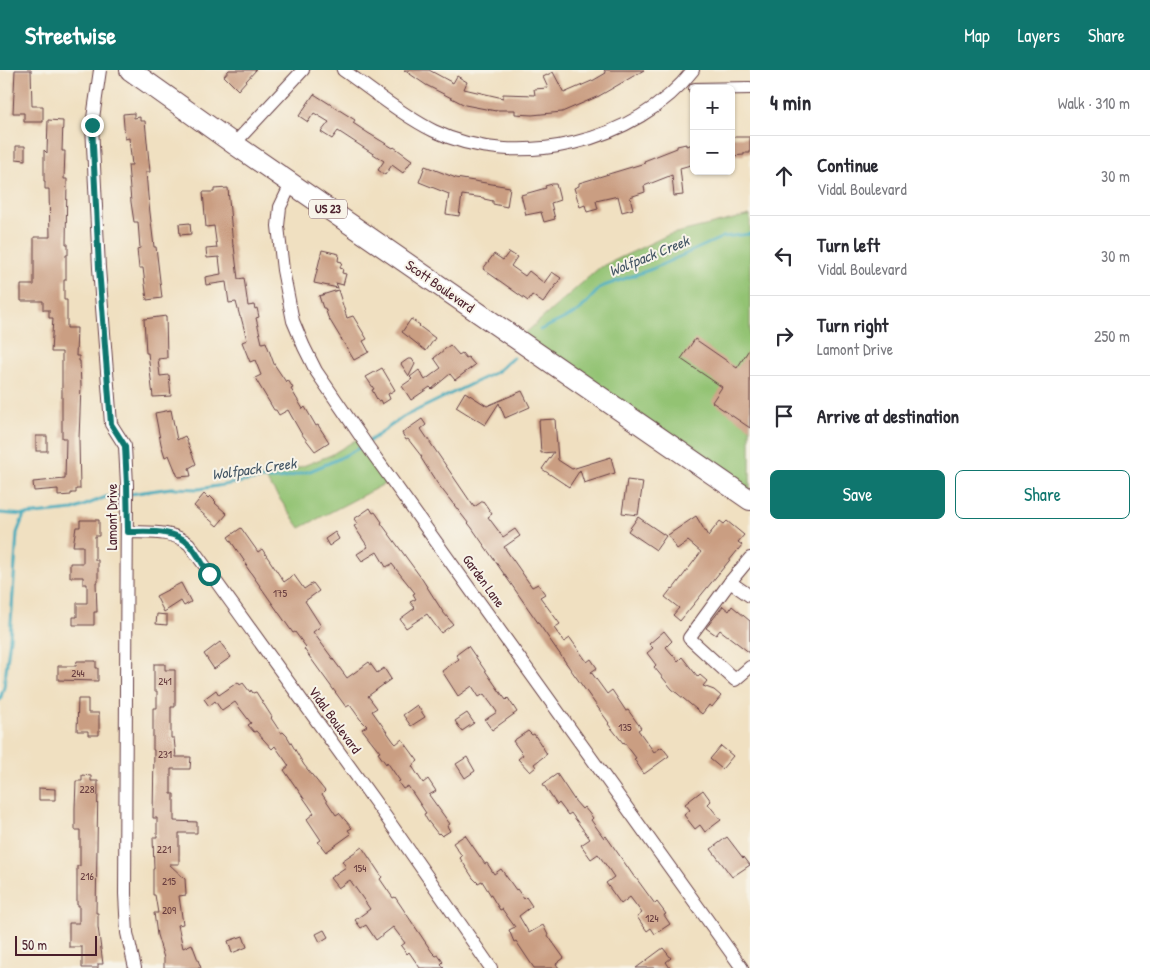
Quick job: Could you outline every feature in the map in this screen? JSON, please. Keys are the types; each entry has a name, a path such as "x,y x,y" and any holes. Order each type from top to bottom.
{"highway":[{"name":"Scott Boulevard","path":"130,70 234,144 750,500"}],"street":[{"name":"Lamont Drive","path":"100,70 92,125 99,268 111,424 125,446 128,501 125,894 127,932 135,968"},
{"path":"234,144 303,70"},
{"path":"343,70 435,131 476,144 506,148 553,147 598,136 645,113 676,89 693,70"},
{"path":"735,88 750,88"},
{"path":"676,89 690,89"},
{"name":"Garden Lane","path":"292,184 280,207 278,226 283,270 293,321 316,371 366,444 742,968"},
{"name":"Vidal Boulevard","path":"128,532 165,533 178,537 188,544 386,817 491,968"},
{"path":"750,558 689,638 735,680 750,667"},
{"path":"730,582 750,596"}],"green space":[{"path":"750,215 750,498 513,344 599,268 668,235"},
{"path":"362,436 392,480 300,528 265,478 331,455"}],"building":[{"path":"15,70 31,70 32,106 43,106 43,122 24,122 24,113 13,113"},
{"path":"229,70 256,70 238,90 224,76"},
{"path":"404,70 429,70 453,83 457,76 467,82 464,89 503,98 503,94 535,95 534,89 548,88 543,77 553,72 564,93 594,80 606,73 604,70 644,70 599,96 562,112 532,115 515,114 515,110 496,111 465,105 426,85"},
{"path":"314,94 355,120 353,123 412,160 403,173 392,165 385,175 378,170 384,161 338,131 332,139 321,132 329,122 314,113 308,122 299,116"},
{"path":"134,113 134,118 140,117 140,121 145,121 150,172 146,172 148,196 162,298 147,300 143,268 139,268 137,249 140,248 138,222 134,222 131,202 128,165 132,165 129,138 125,139 123,114"},
{"path":"48,120 63,121 62,151 65,151 64,179 67,179 66,244 68,244 64,300 67,300 67,328 77,328 76,356 79,356 80,361 81,386 80,489 76,489 76,493 71,493 71,495 58,496 58,489 34,491 33,482 65,479 66,438 62,438 62,352 51,352 53,318 49,318 49,310 43,310 43,301 21,301 21,285 34,285 34,237 50,237 49,189 45,189 44,181 44,150 47,153"},
{"path":"735,137 750,137 750,153 744,153 744,155 735,156"},
{"path":"690,145 690,165 680,168 683,195 674,196 672,175 644,186 645,192 630,197 633,209 622,212 618,196 596,201 598,209 587,212 585,205 580,207 574,188 579,186 579,183 645,163 644,161 677,148 677,146"},
{"path":"16,146 25,146 25,160 16,159"},
{"path":"425,166 456,178 510,187 507,207 493,204 493,201 484,198 462,195 459,216 446,214 449,194 419,182"},
{"path":"556,184 560,200 551,203 555,219 544,222 541,212 526,215 521,195 546,188 545,186"},
{"path":"228,188 238,279 244,278 248,306 254,305 255,309 257,308 259,317 256,318 262,343 266,342 274,364 286,382 288,380 303,409 305,407 316,426 318,425 329,442 315,451 301,433 288,410 279,415 274,410 255,378 261,375 255,360 250,362 242,342 247,340 241,317 236,302 229,303 226,282 206,285 205,277 221,274 219,257 207,258 206,249 217,248 214,226 206,227 203,192 214,192 214,189"},
{"path":"190,223 191,234 180,235 179,224"},
{"path":"322,250 339,254 338,261 342,262 340,268 343,269 342,273 346,274 343,285 336,283 338,288 314,283"},
{"path":"509,252 517,257 511,266 525,276 529,271 544,283 552,272 561,278 543,303 532,295 528,301 483,269 494,254 503,260"},
{"path":"338,290 347,318 353,316 367,339 363,341 369,352 354,360 328,317 325,308 323,308 319,296"},
{"path":"166,316 167,358 158,359 160,376 169,375 171,396 153,397 148,353 146,353 144,319"},
{"path":"411,319 435,338 426,351 402,332"},
{"path":"695,339 737,368 750,348 750,428 712,402 722,387 681,359"},
{"path":"450,345 459,355 462,353 475,365 455,380 450,374 432,389 430,387 411,400 402,386 412,379 410,377 419,370 425,380 441,368 434,358"},
{"path":"408,359 412,359 415,364 409,376 401,364"},
{"path":"382,368 395,390 388,394 390,399 382,404 380,400 378,401 372,390 374,389 366,377"},
{"path":"522,391 530,407 505,418 499,403 485,425 456,407 465,392 487,406"},
{"path":"171,410 177,440 185,436 196,464 189,468 191,476 178,477 169,455 165,457 161,444 155,413"},
{"path":"422,419 426,425 421,429 474,507 483,501 492,514 488,517 503,537 515,529 520,536 504,547 532,587 538,584 545,594 540,597 560,624 554,628 564,642 570,638 587,662 591,659 597,668 591,672 607,694 612,690 626,711 628,710 641,728 638,730 654,752 662,747 669,756 644,774 634,759 636,758 608,724 472,528 437,483 422,457 408,439 406,440 402,433"},
{"path":"555,419 558,460 572,469 611,457 615,473 584,483 580,470 569,487 542,469 554,452 541,453 539,420"},
{"path":"36,436 47,436 47,451 36,451"},
{"path":"627,480 643,482 638,515 622,513"},
{"path":"204,494 208,498 210,496 227,514 217,526 194,506"},
{"path":"370,508 373,513 375,512 453,624 441,633 427,614 406,628 400,619 415,608 410,602 416,599 413,594 415,593 392,564 386,567 377,552 362,561 357,554 368,547 354,526 358,524 354,519"},
{"path":"696,516 708,536 720,521 724,524 727,521 744,535 738,542 742,545 680,621 673,615 679,608 665,597 701,552 688,541 677,549 668,535"},
{"path":"638,517 666,536 656,550 628,531"},
{"path":"80,520 99,520 99,536 95,536 95,560 98,560 98,582 96,582 97,612 94,612 94,625 73,625 73,617 77,617 77,603 87,603 87,584 83,584 83,577 70,577 70,563 83,563 83,546 73,546 76,527 80,527"},
{"path":"241,528 258,552 262,549 284,582 294,575 304,589 313,583 319,591 305,601 321,626 313,632 347,678 369,662 377,673 384,668 391,679 368,696 377,708 372,711 394,742 396,744 402,739 418,761 412,766 423,783 428,779 436,791 429,795 450,824 447,826 450,831 442,836 438,834 427,820 424,814 426,813 408,786 403,789 398,782 400,781 362,729 367,726 350,705 346,707 304,649 306,647 295,632 293,633 246,566 228,537"},
{"path":"335,532 339,539 329,546 325,539"},
{"path":"181,583 191,602 184,606 181,601 164,612 156,596"},
{"path":"723,606 729,611 732,606 750,621 750,653 720,630 716,635 706,628"},
{"path":"157,614 167,615 167,625 156,624"},
{"path":"664,631 672,641 666,647 678,661 682,657 698,677 700,675 707,681 703,686 714,690 721,696 712,707 709,705 702,714 672,689 654,667 656,665 647,653 653,648 649,644"},
{"path":"220,642 231,657 214,669 204,654"},
{"path":"468,646 500,692 506,700 508,698 517,712 492,730 485,720 497,712 484,694 479,697 472,686 458,696 442,671 459,659 456,655"},
{"path":"77,661 96,661 98,681 58,680 58,666 76,666"},
{"path":"154,664 165,664 165,670 175,670 175,707 171,707 171,738 174,738 176,757 191,757 190,769 171,769 171,794 174,794 174,821 197,822 197,833 179,833 179,864 169,864 185,879 186,895 179,896 183,924 178,925 183,948 192,944 201,968 164,968 164,958 157,935 154,913 158,913 155,895 153,895 153,837 157,837 157,818 153,818 153,708 157,708 157,691 154,691"},
{"path":"238,682 240,685 243,683 250,692 251,690 253,693 256,692 281,733 283,732 287,736 304,765 325,791 322,794 336,815 339,813 352,828 348,830 351,834 326,852 318,842 321,840 307,819 314,813 284,770 289,766 275,746 272,749 256,731 254,732 248,725 251,723 235,702 222,711 215,701 209,706 204,699 216,690 219,695"},
{"path":"78,699 88,699 88,713 99,713 99,735 88,735 88,731 77,731"},
{"path":"417,705 425,717 411,726 403,715"},
{"path":"467,713 474,723 462,731 455,721"},
{"path":"528,731 532,735 534,734 547,754 534,764 536,767 530,772 518,759 523,755 513,741"},
{"path":"721,746 733,756 722,769 710,759"},
{"path":"467,757 475,771 465,778 456,764"},
{"path":"557,774 575,801 582,809 584,807 593,818 591,820 604,838 606,836 655,904 657,902 666,914 664,915 670,924 655,934 651,928 647,931 637,917 642,913 630,897 621,904 606,883 614,877 608,868 598,854 591,859 581,845 590,839 571,813 568,815 559,803 557,805 543,784"},
{"path":"82,775 91,776 91,781 98,781 96,913 98,913 103,964 98,964 98,968 82,968 82,947 69,947 69,923 79,923 77,866 80,866 80,830 75,830 75,808 76,781 82,781"},
{"path":"39,788 55,789 55,800 39,800"},
{"path":"703,790 711,801 708,804 721,820 705,832 700,825 695,829 684,815 690,810 685,804"},
{"path":"465,835 494,874 501,869 524,899 526,897 532,906 519,916 529,933 543,925 564,958 556,964 559,968 534,968 516,941 514,942 509,930 515,927 502,909 500,910 482,881 478,883 473,878 453,843"},
{"path":"727,837 750,865 732,877 711,849"},
{"path":"362,847 382,877 380,879 393,898 395,897 432,952 436,956 438,955 443,962 441,964 444,968 420,968 409,952 407,954 401,946 405,943 393,927 376,940 366,925 361,928 355,920 370,909 350,880 338,888 330,878 346,867 342,861"},
{"path":"324,930 328,937 320,942 316,934"},
{"path":"243,936 247,947 232,953 228,941"},
{"path":"663,948 671,958 666,962 670,968 636,968"}],"waterway":[{"name":"Wolfpack Creek","path":"540,330 578,312 601,287 652,269 723,237 750,234"},
{"name":"Wolfpack Creek","path":"368,442 403,417 496,372 513,358"},
{"name":"Wolfpack Creek","path":"130,494 171,488 199,489 259,479 280,479 310,471 363,446"},
{"name":"Wolfpack Creek","path":"0,513 24,515 73,510 106,497 124,495"},
{"path":"0,700 4,687 10,638 17,533 24,515"}],"route":[{"path":"92,125 99,268 111,424 125,446 128,532 165,533 184,540 209,574"}]}
